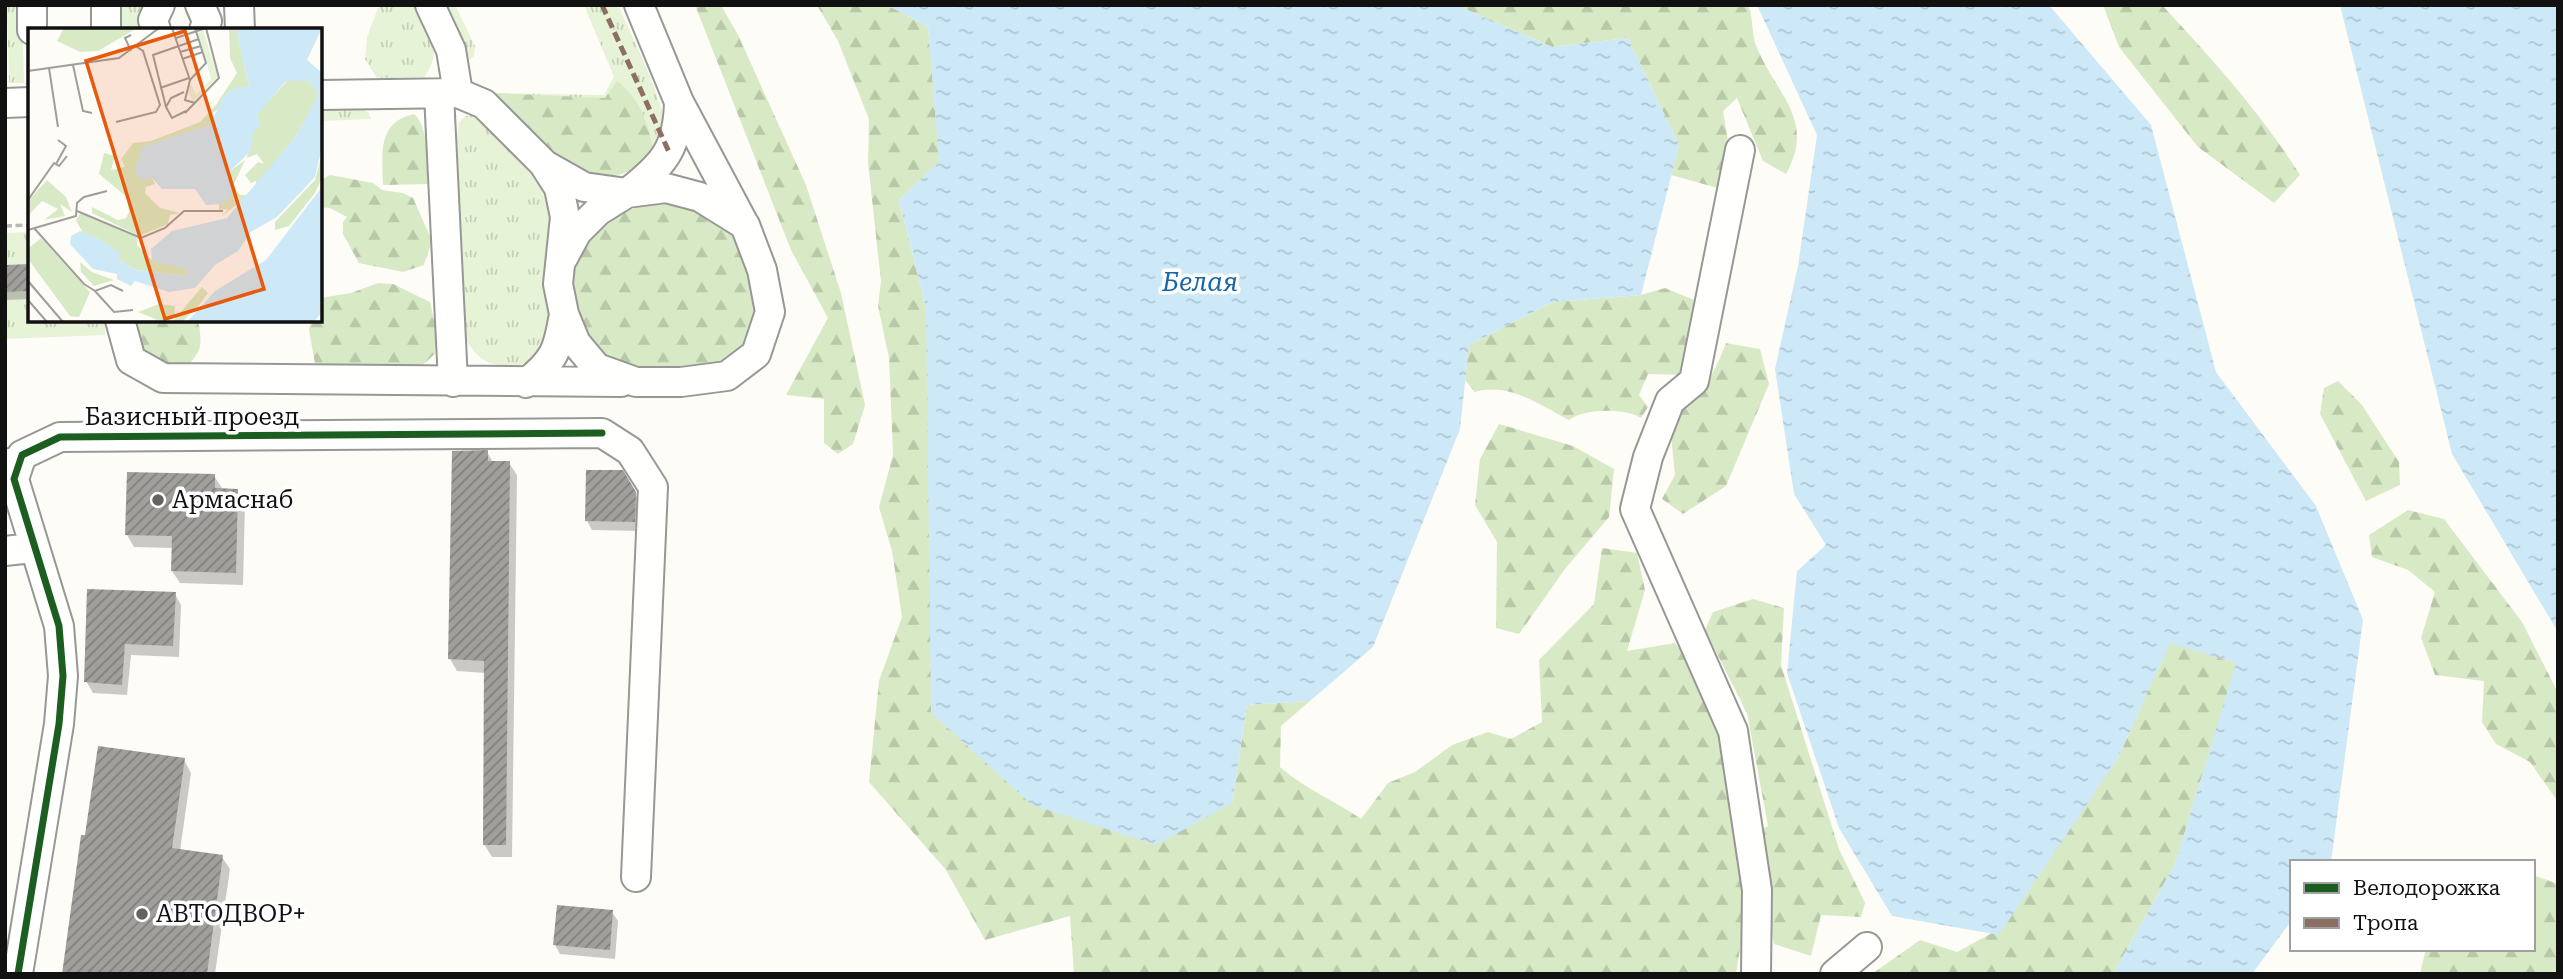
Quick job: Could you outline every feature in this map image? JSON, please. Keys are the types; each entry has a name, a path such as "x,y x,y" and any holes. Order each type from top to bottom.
{"street":[{"path":"32,5 32,28"},
{"path":"106,5 106,28"},
{"path":"155,28 153,20 160,5"},
{"path":"200,5 207,20 205,28"},
{"path":"239,5 240,28"},
{"path":"430,5 451,50 448,94 453,382"},
{"path":"121,322 131,360 163,378 526,383 681,382 727,376 756,354 770,312 762,270 745,225 680,102 639,5"},
{"path":"322,95 448,94 484,104 543,163 559,188 565,217 563,258 558,284 564,314 576,343 597,368 636,382"},
{"path":"5,103 28,102"},
{"path":"563,258 578,232 598,211 627,193 654,171 669,152 678,129 680,102"},
{"path":"1740,150 1694,381 1670,401 1648,457 1635,509 1733,731 1757,890 1756,974"},
{"path":"543,163 584,187 627,193 666,188 700,197 745,225"},
{"path":"526,383 551,363 560,342 564,314"},
{"name":"Базисный проезд","path":"14,479 22,455 60,437 602,433 630,452 653,487 636,877"},
{"path":"5,451 14,479 19,549 59,626 63,676 59,724 18,974"},
{"path":"1835,974 1867,947"}],"path":[{"path":"5,226 28,225"}],"green space":[{"path":"7,5 22,5 24,83 9,83"},
{"path":"118,5 151,5 146,28 118,28"},
{"path":"379,5 416,5 430,32 434,50 430,68 424,77 377,78 365,59 367,38"},
{"path":"441,5 456,7 475,46 474,56 470,60"},
{"path":"584,5 618,5 661,108 664,123 662,140 650,156 628,172 494,97 494,93 604,95 614,77"},
{"path":"695,5 721,5 738,35 806,185 841,293 865,405 853,444 838,454 824,443 824,399 786,395 828,318 791,250"},
{"path":"817,5 887,5 928,27 940,161 899,200 926,309 1232,803 1247,705 1310,701 1281,726 1280,767 1299,782 1361,819 1388,783 1415,772 1452,745 1488,732 1511,739 1542,722 1539,660 1594,604 1602,548 1637,553 1645,590 1627,651 1675,643 1712,691 1750,886 1736,974 1074,974 1070,916 985,940 946,870 869,782 879,681 902,617 892,551 879,507 893,455 889,358 878,306 881,281 868,163 869,119 838,41"},
{"path":"1456,5 1748,5 1757,48 1783,94 1795,123 1797,138 1794,155 1786,174 1763,161 1737,98 1723,111 1728,141 1718,188 1671,175 1679,145 1628,38 1552,47"},
{"path":"2103,5 2162,5 2217,66 2269,130 2300,175 2274,203 2198,147 2119,47"},
{"path":"617,81 637,102 653,148 633,168 613,176 591,174 569,164 548,150 494,97 494,93 605,98"},
{"path":"361,109 369,113 371,119 322,121 322,110"},
{"path":"414,114 425,137 428,184 383,185 384,141 393,124"},
{"path":"465,116 472,116 491,129 546,182 554,234 543,276 552,325 534,363 511,366 493,364 477,355 464,336 457,137 459,123"},
{"path":"330,175 373,183 382,190 403,193 413,198 432,241 424,265 403,272 359,263 343,234 343,222 347,217 330,208 322,207 322,180"},
{"path":"652,202 681,204 708,214 730,232 746,257 756,308 744,343 722,365 661,377 602,361 575,315 572,303 575,270 587,243 609,222"},
{"path":"28,232 28,264 5,265 5,233"},
{"path":"378,283 393,284 430,302 437,334 435,354 422,365 400,369 315,364 309,330 311,322 322,322 322,298 351,293"},
{"path":"1665,288 1699,302 1687,375 1648,374 1639,395 1648,407 1641,418 1625,412 1594,411 1569,420 1512,393 1500,390 1475,392 1465,380 1469,345 1553,302 1641,295"},
{"path":"28,291 28,322 105,322 105,335 5,339 5,292"},
{"path":"136,322 198,322 199,349 181,371 138,355 129,332"},
{"path":"1726,343 1760,349 1769,384 1726,486 1683,514 1662,499 1675,475 1669,416 1680,410 1705,386"},
{"path":"2338,381 2362,405 2399,462 2400,485 2366,501 2320,414 2324,388"},
{"path":"1499,424 1573,446 1614,469 1609,517 1565,569 1519,634 1496,628 1497,542 1475,505 1480,459"},
{"path":"2408,510 2444,519 2522,622 2558,693 2558,802 2530,762 2496,744 2482,722 2484,681 2435,675 2421,638 2435,592 2408,570 2372,557 2369,535"},
{"path":"1753,599 1784,608 1781,665 1839,849 1865,903 1861,917 1821,915 1811,956 1774,944 1753,834 1768,826 1747,713 1705,630 1713,612"},
{"path":"2170,642 2237,663 2175,864 2113,974 1872,974 1920,940 1957,952 1992,933 2118,758"},
{"path":"2535,876 2558,884 2558,974 2420,974 2426,951 2535,951"}],"water":[{"name":"Белая","path":"887,5 1456,5 1552,47 1628,38 1679,145 1641,295 1553,302 1469,345 1460,429 1373,647 1310,701 1247,705 1232,803 1156,845 1032,805 931,713 926,309 899,200 939,161 928,27"},
{"path":"1757,5 2049,5 2151,125 2216,372 2316,506 2363,620 2331,860 2290,860 2290,923 2252,974 2113,974 2175,864 2236,663 2170,643 2118,758 1999,935 1892,916 1839,828 1787,673 1797,571 1826,545 1794,494 1775,369 1798,266 1817,135"},
{"path":"2340,5 2558,5 2558,632 2452,454"}],"building":[{"path":"28,264 28,291 5,292 5,265"},
{"path":"488,450 488,461 510,461 506,845 483,845 484,661 448,659 452,451"},
{"path":"586,470 623,470 636,492 635,522 585,521"},
{"path":"127,472 215,474 215,488 238,489 236,573 171,571 172,536 125,535"},
{"path":"87,589 176,592 173,646 125,644 122,685 84,682"},
{"name":"АВТОДВОР+","path":"98,746 185,758 172,848 223,855 207,974 62,974 81,835 85,835"},
{"path":"557,905 613,910 610,950 553,945"}],"marked path":[{"path":"602,5 669,152"}],"cycle path":[{"path":"18,974 59,724 63,676 59,626 14,479 22,455 60,437 602,433"}],"place":[{"name":"Армаснаб","path":"158,500"},
{"name":"АВТОДВОР+","path":"142,914"}]}
